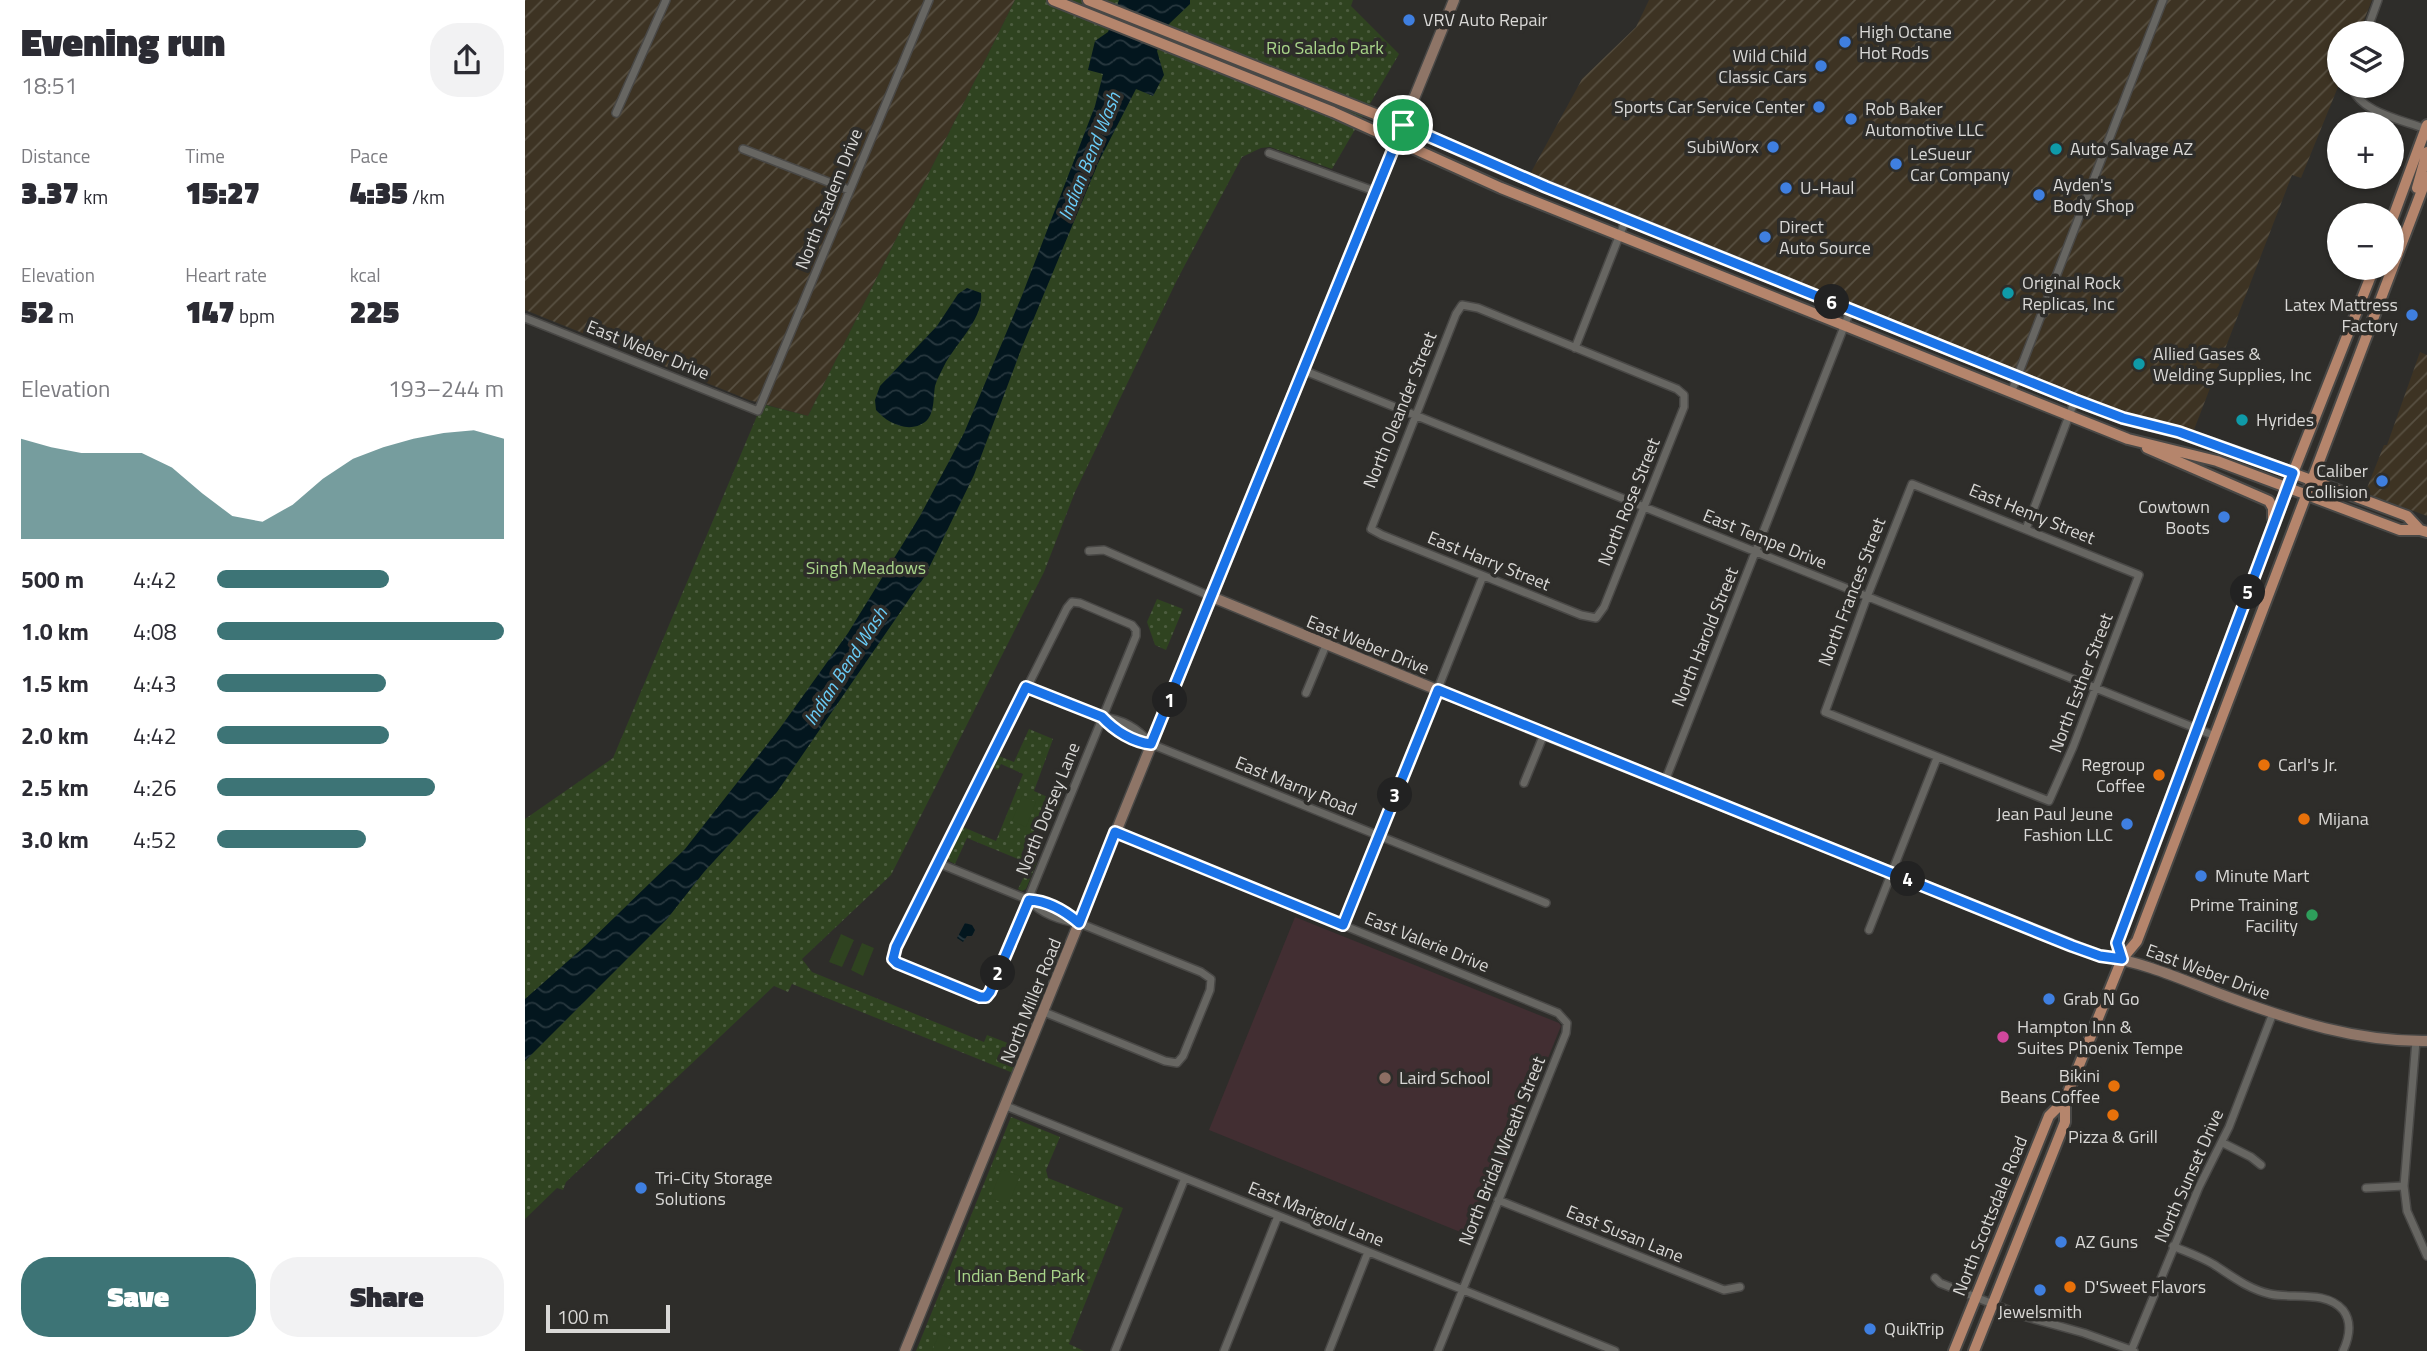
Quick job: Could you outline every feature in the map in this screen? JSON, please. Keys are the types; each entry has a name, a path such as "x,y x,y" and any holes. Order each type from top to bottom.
{"main road":[{"path":"1053,0 1325,109 1474,177 2128,439 2269,501 2273,508 2273,524"},
{"path":"1088,0 1403,125 1626,219 2075,400 2123,418 2179,432 2407,516 2424,531"},
{"path":"2398,203 2427,128"},
{"path":"2414,212 2427,152"},
{"name":"North Scottsdale Road","path":"1974,1351 2065,1122 2065,1100 2122,959 2137,941 2427,177"},
{"name":"North Scottsdale Road","path":"2122,959 2117,943 2273,524 2369,280"},
{"path":"2128,439 2217,461 2400,530 2424,531"},
{"name":"North Scottsdale Road","path":"1954,1351 2049,1116 2065,1100"}],"street":[{"path":"616,113 666,0"},
{"name":"North Stadem Drive","path":"758,411 929,0"},
{"name":"North Miller Road","path":"905,1351 1454,0"},
{"path":"2011,393 2162,0"},
{"path":"2370,21 2378,0"},
{"path":"2356,98 2366,106 2427,128"},
{"path":"743,149 849,190"},
{"path":"1269,153 1377,192"},
{"path":"1575,348 1626,219"},
{"name":"North Oleander Street","path":"1371,529 1456,314 1462,305 1478,308 1575,348"},
{"name":"North Harold Street","path":"1665,781 1851,309"},
{"name":"East Weber Drive","path":"525,318 758,411"},
{"name":"North Rose Street","path":"1575,348 1678,389 1684,395 1684,407 1604,607 1596,618"},
{"name":"East Tempe Drive","path":"1304,371 2215,736"},
{"path":"2026,529 2075,400"},
{"name":"East Henry Street","path":"1912,484 2139,575"},
{"name":"North Frances Street","path":"1912,484 1825,712 1937,758"},
{"name":"East Harry Street","path":"1371,529 1581,615 1596,618"},
{"name":"East Weber Drive","path":"1089,551 1104,550 1326,645 2072,946 2100,956 2141,963 2273,1013 2354,1035 2422,1041"},
{"name":"North Esther Street","path":"1937,758 2049,802 2139,575"},
{"path":"1343,925 1483,576"},
{"name":"North Dorsey Lane","path":"938,863 896,947 893,959 969,993 986,997 1029,900 1136,636 1136,630 1132,625 1080,603 1072,603 1026,687"},
{"path":"1307,693 1326,645"},
{"path":"1026,687 938,863 1029,900 1036,909 1043,906 1065,921 1079,923 1201,972 1211,979 1210,990 1184,1056 1177,1063 1165,1062 1044,1012"},
{"name":"East Marny Road","path":"1026,687 1102,717 1111,727 1124,728 1135,742 1151,744 1546,903"},
{"path":"1524,783 1544,734"},
{"path":"1869,930 1937,758"},
{"name":"East Valerie Drive","path":"1115,832 1558,1013 1567,1023"},
{"name":"North Sunset Drive","path":"2132,1351 2173,1246 2199,1187 2223,1143 2273,1013"},
{"name":"North Bridal Wreath Street","path":"1438,1351 1566,1033 1567,1023"},
{"path":"2422,1041 2404,1186 2407,1210 2427,1256"},
{"name":"East Marigold Lane","path":"1006,1106 1615,1351"},
{"path":"2223,1143 2261,1165"},
{"path":"1115,1351 1185,1178"},
{"path":"2366,1188 2404,1186"},
{"name":"East Susan Lane","path":"1498,1200 1724,1290 1740,1287"},
{"path":"1224,1351 1278,1216"},
{"path":"2173,1246 2212,1264 2250,1288 2279,1296 2324,1298 2338,1305 2347,1317 2349,1338 2343,1351"},
{"path":"1329,1351 1369,1252"},
{"path":"1935,1278 1940,1283 2022,1316 2095,1336 2132,1351"}],"shaded area":[{"path":"525,0 1015,0 808,416 749,400 525,310"},
{"path":"1649,0 2372,0 2364,21 2327,21 2327,98 2334,98 2301,178 2292,175 2192,435 2060,388 1529,176 1582,79 1636,27"},
{"path":"2420,352 2427,355 2427,516 2365,493 2384,445 2387,445"},
{"name":"Laird School","path":"1295,917 1561,1026 1475,1238 1209,1130"}],"green space":[{"name":"Singh Meadows","path":"1015,0 1353,0 1351,6 1399,54 1332,169 1270,147 1242,157 1177,280 1075,492 1044,572 891,875 802,959 812,972 984,1042 987,1035 1028,1051 1018,1075 792,984 788,992 774,986 566,1182 563,1190 557,1188 525,1219 525,819 613,758 762,404 808,416"},
{"path":"1157,599 1183,609 1166,650 1155,645 1147,622"},
{"path":"1029,729 1053,739 1034,791 1061,803 1058,810 1045,805 1033,833 1030,833 1021,855 1037,862 1026,889 1022,891 1018,889 1030,864 967,838 955,864 949,861 948,857 963,827 996,841 1023,774 1001,764 998,770 993,768 999,756 1014,762"},
{"path":"1022,796 1036,802 1026,827 1012,821"},
{"path":"841,934 854,940 842,967 829,962"},
{"path":"862,943 874,948 863,976 851,970"},
{"name":"Indian Bend Park","path":"1011,1117 1060,1137 1046,1170 1048,1178 1123,1208 1069,1344 1084,1351 916,1351"},
{"path":"1002,1169 1020,1176 1008,1205 990,1198"},
{"path":"939,1334 952,1339 947,1351 932,1351"}],"water":[{"name":"Indian Bend Wash","path":"1119,0 1190,0 1190,4 1169,24 1157,51 1164,75 1153,96 1136,89 1099,161 1022,347 974,475 925,576 777,792 704,872 667,919 525,1061 525,999 585,946 685,849 780,728 848,633 920,516 964,433 1021,298 1095,106 1103,74 1088,70 1095,41 1108,32"},
{"path":"967,288 981,293 981,303 974,322 938,378 931,415 925,422 912,427 892,423 876,410 875,400 880,386 937,326 958,294"},
{"path":"965,923 972,925 975,930 972,936 967,936 963,942 957,938"}],"place":[{"name":"VRV Auto Repair","path":"1409,20"},
{"name":"High Octane Hot Rods","path":"1845,42"},
{"name":"Wild Child Classic Cars","path":"1821,66"},
{"name":"Sports Car Service Center","path":"1819,107"},
{"name":"Rob Baker Automotive LLC","path":"1851,119"},
{"name":"SubiWorx","path":"1773,147"},
{"name":"Auto Salvage AZ","path":"2056,149"},
{"name":"LeSueur Car Company","path":"1896,164"},
{"name":"U-Haul","path":"1786,188"},
{"name":"Ayden's Body Shop","path":"2039,195"},
{"name":"Direct Auto Source","path":"1765,237"},
{"name":"Original Rock Replicas, Inc","path":"2008,293"},
{"name":"Latex Mattress Factory","path":"2412,315"},
{"name":"Allied Gases & Welding Supplies, Inc","path":"2139,364"},
{"name":"Hyrides","path":"2242,420"},
{"name":"Caliber Collision","path":"2382,481"},
{"name":"Cowtown Boots","path":"2224,517"},
{"name":"Carl's Jr.","path":"2264,765"},
{"name":"Regroup Coffee","path":"2159,775"},
{"name":"Mijana","path":"2304,819"},
{"name":"Jean Paul Jeune Fashion LLC","path":"2127,824"},
{"name":"Minute Mart","path":"2201,876"},
{"name":"Prime Training Facility","path":"2312,915"},
{"name":"Grab N Go","path":"2049,999"},
{"name":"Hampton Inn & Suites Phoenix Tempe","path":"2003,1037"},
{"name":"Laird School","path":"1385,1078"},
{"name":"Bikini Beans Coffee","path":"2114,1086"},
{"name":"Pizza & Grill","path":"2113,1115"},
{"name":"Tri-City Storage Solutions","path":"641,1188"},
{"name":"AZ Guns","path":"2061,1242"},
{"name":"D'Sweet Flavors","path":"2070,1287"},
{"name":"Jewelsmith","path":"2040,1290"},
{"name":"QuikTrip","path":"1870,1329"}],"route":[{"path":"1403,125 1546,187 2075,400 2123,418 2179,432 2293,473 2117,943 2122,959 2100,956 2072,946 1438,690 1343,925 1115,832 1079,923 1069,914 1040,900 1029,900 986,997 980,997 893,959 896,947 1026,687 1102,717 1111,727 1135,742 1151,744 1403,125"}],"park label":[{"name":"Rio Salado Park","path":"1325,48"}]}
